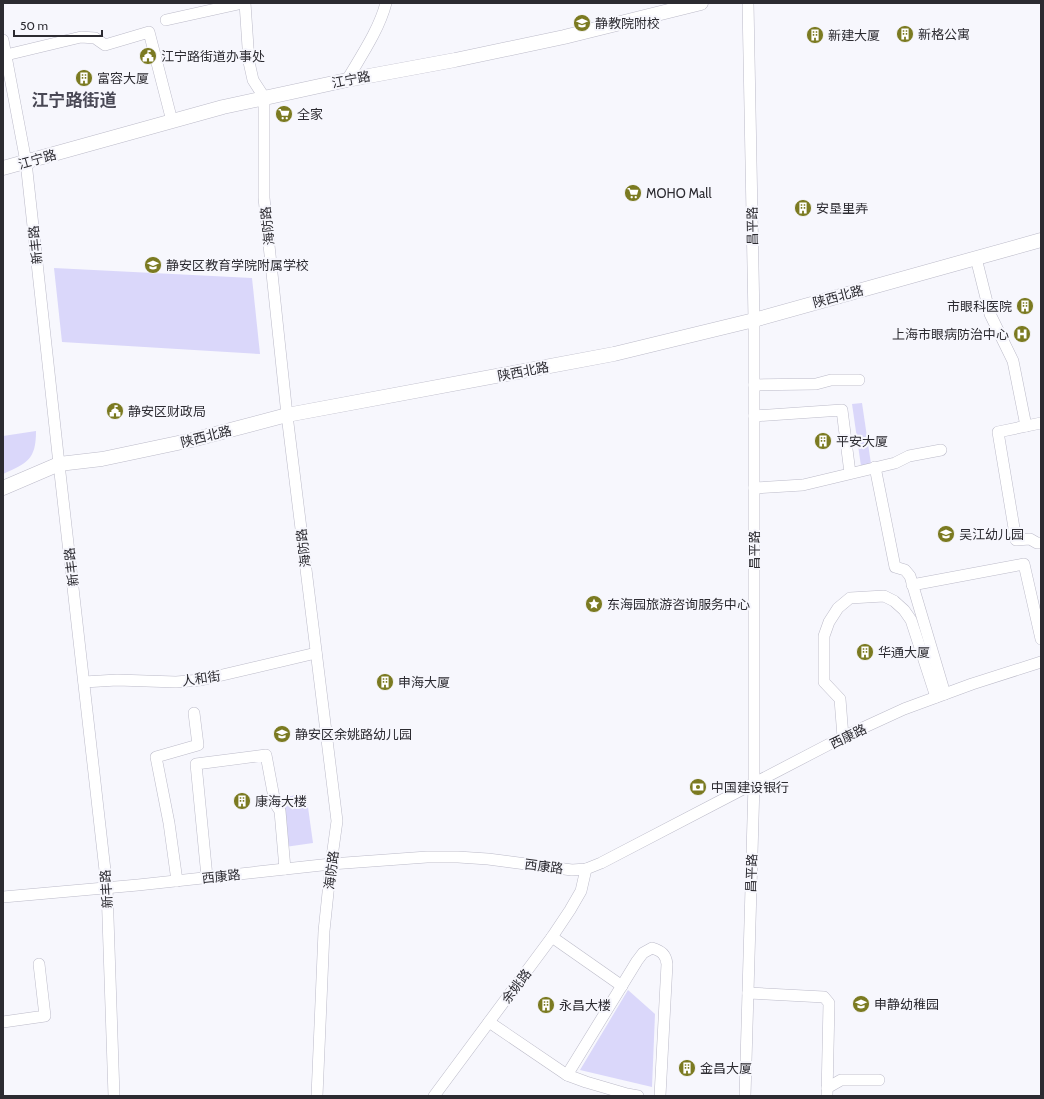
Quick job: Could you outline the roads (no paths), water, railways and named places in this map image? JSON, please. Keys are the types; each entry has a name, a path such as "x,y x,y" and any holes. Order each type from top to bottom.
{"main road":[{"name":"江宁路","path":"3,168 264,97 564,37 702,3"},
{"name":"陕西北路","path":"3,488 59,464 102,459 192,440 287,415 614,354 754,320 1041,240"}],"street":[{"path":"166,20 244,3 249,62 253,80 264,97"},
{"path":"347,80 383,14 386,3"},
{"name":"昌平路","path":"745,1096 754,784 754,320 748,3"},
{"path":"6,62 81,37 95,38 105,45 149,32 172,122"},
{"name":"新丰路","path":"3,40 26,162 107,888 114,1096"},
{"name":"海防路","path":"264,97 264,198 287,415 337,821 324,931 317,1096"},
{"path":"976,258 990,314 1013,361 1026,426"},
{"path":"754,385 816,384 831,380 859,380"},
{"path":"754,416 842,410 850,473"},
{"path":"1041,423 998,432 1016,540 1030,540 1041,543"},
{"path":"754,488 803,486 850,473 895,463 909,456 941,450"},
{"path":"876,468 895,567 905,570 910,576 940,696"},
{"path":"912,585 1024,564 1041,639"},
{"path":"843,737 840,699 824,682 824,636 829,622 835,612 850,598 884,596 894,601 904,610 911,620 940,696"},
{"name":"人和街","path":"84,682 117,680 176,682 201,680 316,653"},
{"name":"西康路","path":"3,897 177,881 331,864 427,856 458,857 572,870 586,869 601,863 843,737 904,709 972,684 1041,662"},
{"path":"177,881 169,823 156,757 198,745 194,713"},
{"path":"207,877 196,764 266,755 275,803 280,811 285,869"},
{"name":"余姚路","path":"434,1096 570,910 581,890 586,869"},
{"path":"552,936 622,986"},
{"path":"567,1074 643,953 652,948 658,950 666,956 667,964 660,1096"},
{"path":"3,1022 45,1016 39,964"},
{"path":"748,993 824,998 829,1003 827,1092"},
{"path":"489,1022 567,1074 586,1082 638,1096"},
{"path":"827,1092 841,1080 879,1080"}],"place":[{"name":"静教院附校","path":"582,23"},
{"name":"新格公寓","path":"905,34"},
{"name":"新建大厦","path":"815,35"},
{"name":"江宁路街道办事处","path":"148,56"},
{"name":"富容大厦","path":"84,78"},
{"name":"全家","path":"284,114"},
{"name":"MOHO Mall","path":"633,193"},
{"name":"安垦里弄","path":"803,208"},
{"name":"静安区教育学院附属学校","path":"153,265"},
{"name":"市眼科医院","path":"1025,306"},
{"name":"上海市眼病防治中心","path":"1022,334"},
{"name":"静安区财政局","path":"115,411"},
{"name":"平安大厦","path":"823,441"},
{"name":"吴江幼儿园","path":"946,534"},
{"name":"东海园旅游咨询服务中心","path":"594,604"},
{"name":"华通大厦","path":"865,652"},
{"name":"申海大厦","path":"385,682"},
{"name":"静安区余姚路幼儿园","path":"282,734"},
{"name":"中国建设银行","path":"698,787"},
{"name":"康海大楼","path":"242,801"},
{"name":"申静幼稚园","path":"861,1004"},
{"name":"永昌大楼","path":"546,1005"},
{"name":"金昌大厦","path":"687,1068"}],"district":[{"name":"江宁路街道","path":"74,100"}]}
